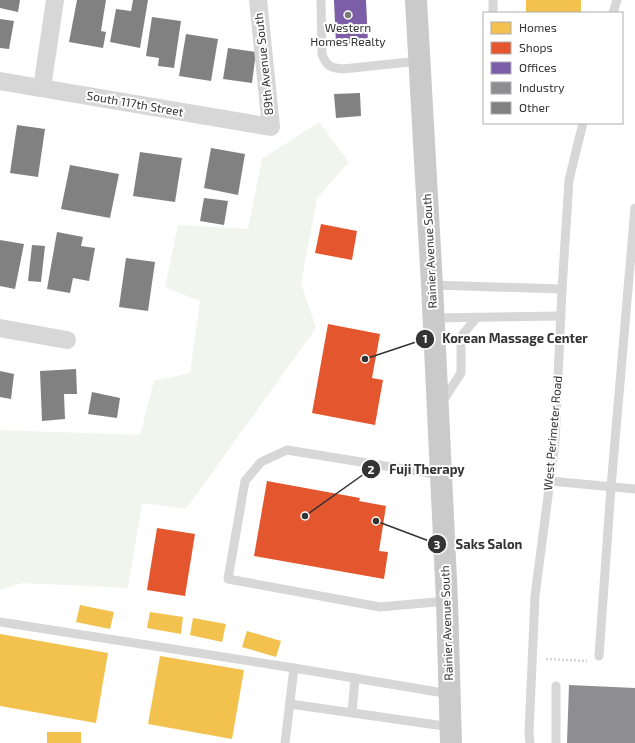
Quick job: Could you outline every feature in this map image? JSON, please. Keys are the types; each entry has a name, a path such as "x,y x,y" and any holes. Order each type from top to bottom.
{"main road":[{"name":"Rainier Avenue South","path":"416,0 448,601 451,735"}],"street":[{"path":"42,88 55,0"},
{"name":"89th Avenue South","path":"258,0 271,127"},
{"name":"South 117th Street","path":"0,81 271,127"},
{"path":"0,328 67,340"}],"lane":[{"path":"321,0 322,54 323,59 329,66 343,69 419,61"},
{"path":"493,0 493,12"},
{"path":"613,12 617,0"},
{"name":"West Perimeter Road","path":"530,743 529,733 535,596 555,442 569,180 583,124"},
{"path":"599,656 611,487 635,208"},
{"path":"432,285 562,289"},
{"path":"433,318 561,316"},
{"path":"438,408 461,373 461,342 463,334 477,317"},
{"path":"441,475 287,450 261,462 245,480 228,579 380,607 448,601"},
{"path":"550,481 635,489"},
{"path":"0,622 450,694"},
{"path":"285,743 294,668"},
{"path":"352,713 355,678"},
{"path":"556,686 556,743"},
{"path":"290,704 352,713 451,735"}],"path":[{"path":"543,659 575,661"}],"shaded area":[{"path":"319,122 349,162 317,198 301,283 316,328 186,509 142,503 128,588 22,583 0,590 0,430 140,435 154,381 190,373 200,301 165,287 178,225 248,229 262,159"}],"building: Homes":[{"path":"526,0 581,0 581,12 526,12"},
{"path":"80,605 114,612 110,629 76,622"},
{"path":"150,612 183,617 181,634 147,628"},
{"path":"193,618 226,624 222,642 190,635"},
{"path":"247,631 281,641 276,657 242,647"},
{"path":"0,634 108,653 96,723 0,706"},
{"path":"160,656 244,670 232,739 148,724"},
{"path":"47,732 81,732 81,743 47,743"}],"building: Shops":[{"path":"321,224 357,231 352,260 315,253"},
{"path":"328,324 380,334 372,378 383,380 375,425 312,413"},
{"path":"267,481 360,498 359,501 386,506 379,551 388,552 384,579 254,556"},
{"path":"157,528 195,534 185,596 147,590"}],"building: Offices":[{"path":"334,0 366,0 368,43 336,45"}],"building: Industry":[{"path":"569,685 635,688 635,743 567,743"}],"building: Other":[{"path":"0,0 20,0 18,12 0,8"},
{"path":"77,0 106,0 101,31 106,32 103,48 69,42"},
{"path":"133,0 148,0 140,48 110,42 116,9 131,11"},
{"path":"152,17 181,21 174,68 158,66 159,58 146,56"},
{"path":"0,19 14,21 9,49 0,48"},
{"path":"186,34 218,39 211,81 179,76"},
{"path":"228,48 256,52 252,83 223,79"},
{"path":"360,93 361,116 336,118 334,94"},
{"path":"17,125 45,129 38,177 10,173"},
{"path":"211,148 245,154 238,195 204,188"},
{"path":"140,152 182,158 175,202 133,196"},
{"path":"70,165 119,174 110,218 61,209"},
{"path":"204,198 228,201 224,225 200,221"},
{"path":"57,232 83,237 81,246 95,248 89,281 73,278 70,293 47,289"},
{"path":"0,240 24,244 15,289 0,286"},
{"path":"32,245 45,246 41,282 28,281"},
{"path":"126,258 155,262 148,311 119,307"},
{"path":"76,369 77,394 64,394 65,419 42,421 40,371"},
{"path":"0,371 14,374 11,399 0,397"},
{"path":"92,392 120,398 117,418 88,414"}],"place":[{"name":"Western Homes Realty","path":"348,15"},
{"name":"Korean Massage Center","path":"365,359"},
{"name":"Fuji Therapy","path":"305,516"},
{"name":"Saks Salon","path":"376,521"}]}
